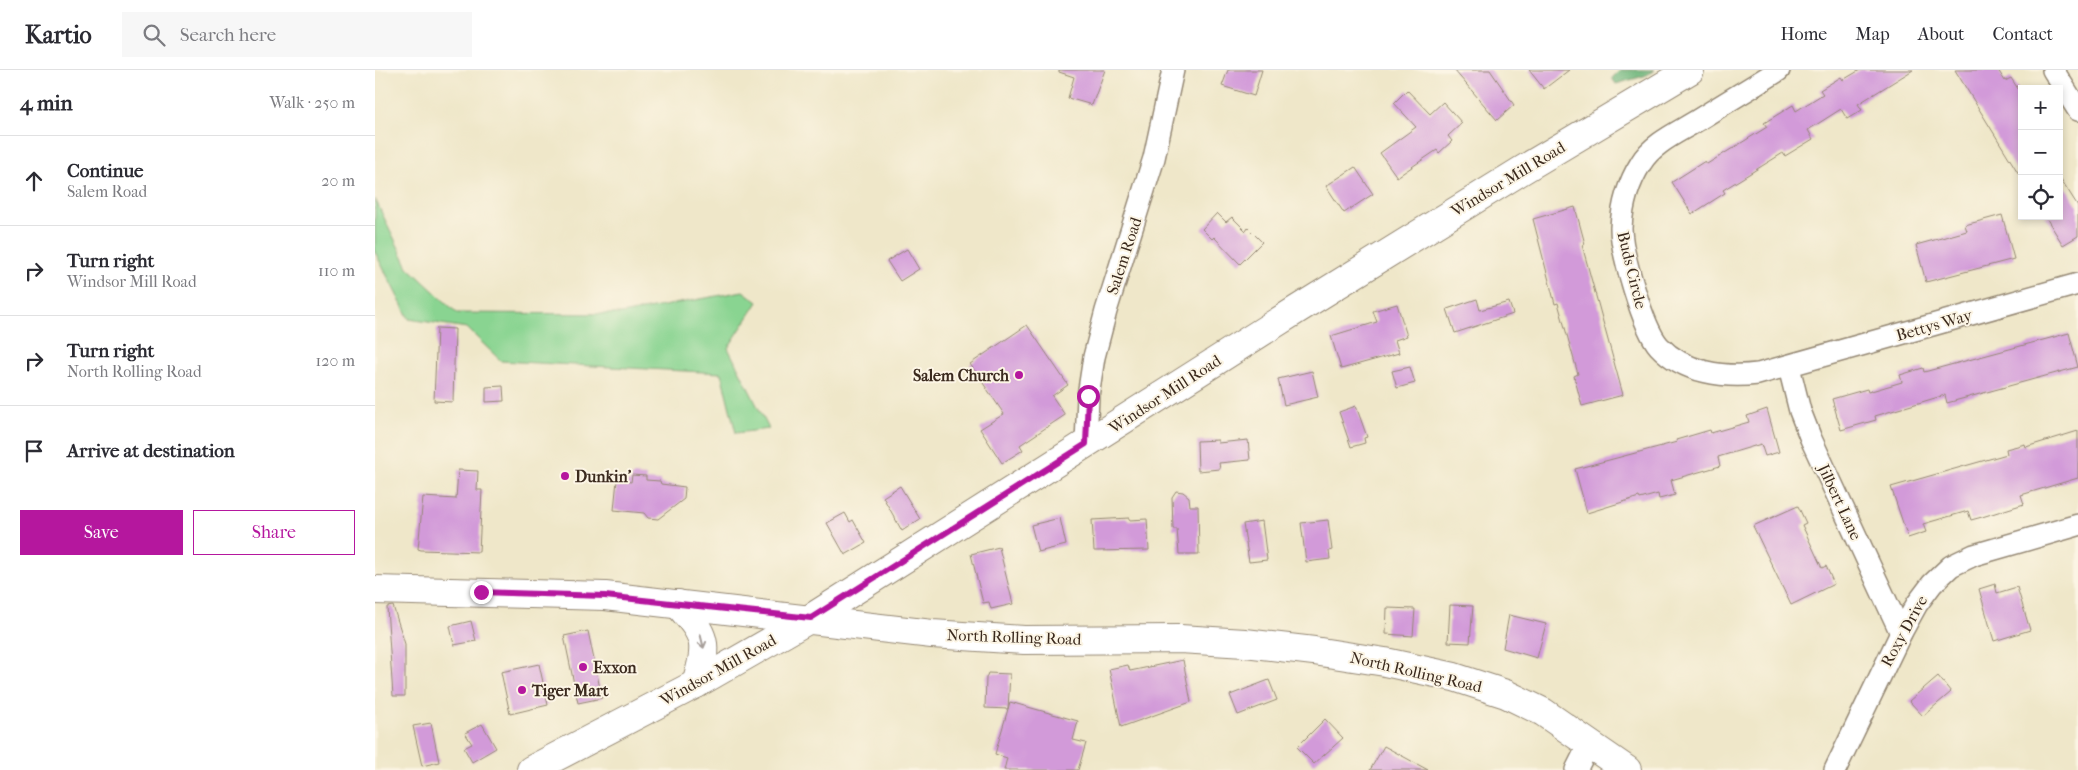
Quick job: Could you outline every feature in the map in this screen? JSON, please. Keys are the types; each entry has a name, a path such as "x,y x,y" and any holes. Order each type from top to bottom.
{"main road":[{"name":"Windsor Mill Road","path":"531,770 695,684 811,618 1297,309 1525,168 1690,70"},
{"name":"North Rolling Road","path":"375,590 605,596 811,618 932,634 1024,640 1180,639 1245,642 1385,662 1454,677 1506,694 1543,712 1627,770"},
{"path":"678,604 697,625 704,642 704,660 695,684"}],"street":[{"name":"Salem Road","path":"1086,444 1088,396 1094,357 1106,311 1154,158 1173,70"},
{"name":"Buds Circle","path":"1779,70 1659,145 1642,162 1630,184 1623,205 1621,229 1623,246 1641,312 1659,346 1677,360 1694,368 1714,373 1736,376 1789,367"},
{"path":"2053,70 2078,110"},
{"name":"Bettys Way","path":"1789,367 2078,284"},
{"name":"Jilbert Lane","path":"1789,367 1800,411 1811,439 1901,633"},
{"name":"Roxy Drive","path":"1835,770 1901,633 1917,604 1932,584 1951,566 1974,555 2078,525"},
{"path":"1576,770 1589,744"}],"green space":[{"path":"1620,70 1655,70 1644,76 1616,84 1612,78"},
{"path":"375,199 408,267 457,313 621,314 743,291 758,302 728,348 769,429 736,433 721,373 501,361 467,328 409,319 375,252"}],"building":[{"path":"1059,70 1105,70 1092,105 1068,98 1074,77 1059,72"},
{"path":"1228,70 1262,70 1254,96 1222,86"},
{"path":"1454,70 1490,70 1514,105 1497,120"},
{"path":"1529,70 1569,70 1544,89"},
{"path":"1860,70 1913,70 1858,104 1862,110 1847,119 1841,109 1808,130 1813,139 1785,156 1783,153 1723,190 1725,193 1692,214 1672,182 1705,161 1707,164 1767,127 1764,123 1793,105 1796,111 1823,94 1820,90 1841,77 1843,80"},
{"path":"1955,70 1998,70 2005,81 2011,78 2018,89 2018,172"},
{"path":"1407,90 1430,114 1443,102 1462,123 1448,136 1452,141 1439,153 1437,150 1397,177 1380,153 1416,127 1394,103"},
{"path":"1355,167 1373,194 1344,213 1326,186"},
{"path":"2063,182 2078,206 2078,236 2063,245 2047,220 2063,220"},
{"path":"1575,207 1585,244 1582,245 1623,395 1582,406 1574,376 1578,374 1558,303 1555,304 1533,219"},
{"path":"1217,213 1226,222 1232,217 1246,231 1248,228 1262,242 1240,264 1214,237 1212,239 1202,229"},
{"path":"2002,215 2014,259 1926,282 1916,245 1967,231 1965,225"},
{"path":"907,249 919,269 900,281 887,261"},
{"path":"1477,299 1480,310 1509,302 1513,314 1455,333 1447,309"},
{"path":"1397,304 1407,336 1395,340 1399,353 1341,369 1331,336 1377,322 1373,311"},
{"name":"Salem Church","path":"1027,325 1068,385 1052,396 1065,415 1020,445 1023,450 1002,463 980,429 1004,414 970,364"},
{"path":"437,328 455,329 453,402 434,401"},
{"path":"2069,333 2078,367 1947,403 1945,395 1875,416 1876,420 1841,430 1832,399 1867,389 1868,392 1902,382 1900,375 1923,368 1924,372"},
{"path":"1410,367 1415,383 1397,388 1392,371"},
{"path":"1312,371 1318,397 1284,405 1278,379"},
{"path":"503,386 504,401 486,402 486,387"},
{"path":"1356,406 1367,437 1364,438 1365,443 1351,447 1339,412"},
{"path":"1767,409 1779,452 1765,456 1761,444 1718,457 1720,466 1671,480 1675,495 1659,499 1658,494 1640,499 1639,497 1587,513 1575,469 1677,442 1676,440 1710,430 1711,433 1749,422 1747,416"},
{"path":"2078,431 2078,478 2021,495 2024,504 1982,517 1971,520 1968,511 1923,524 1926,532 1908,538 1891,487 2007,454 2006,449 2025,444 2026,447"},
{"path":"1218,440 1218,443 1248,440 1250,460 1219,463 1220,469 1198,471 1197,441"},
{"path":"458,470 478,471 477,490 482,490 479,552 418,549 423,497 456,499"},
{"path":"632,475 646,476 646,480 660,481 661,484 685,487 684,499 658,519 648,518 644,513 614,510 617,480 631,482"},
{"path":"900,486 920,519 902,531 883,497"},
{"path":"1176,491 1183,492 1189,497 1190,506 1198,506 1199,554 1179,554 1177,529 1173,529 1172,497"},
{"path":"1798,506 1806,523 1802,525 1822,568 1826,566 1834,584 1791,605 1753,526"},
{"path":"845,513 850,522 853,520 866,543 845,555 827,523"},
{"path":"1060,518 1066,545 1038,552 1031,525"},
{"path":"1129,518 1129,520 1147,519 1149,550 1094,551 1092,520"},
{"path":"1328,520 1332,550 1329,551 1330,559 1306,562 1301,523"},
{"path":"1262,521 1267,560 1249,562 1243,524"},
{"path":"999,547 1013,604 991,609 989,602 983,603 971,554"},
{"path":"1995,584 1997,593 2017,587 2030,630 1994,641 1979,589"},
{"path":"1450,605 1473,606 1470,643 1448,642"},
{"path":"393,606 405,644 405,696 393,696 387,607"},
{"path":"1387,608 1415,609 1413,636 1386,634"},
{"path":"1509,615 1546,624 1537,658 1503,648"},
{"path":"471,621 476,641 454,645 450,626"},
{"name":"Exxon","path":"588,631 602,698 578,703 564,636"},
{"path":"1183,660 1191,702 1121,727 1109,669 1128,665 1130,671"},
{"path":"539,664 548,705 510,714 501,672"},
{"path":"988,673 1010,674 1008,709 985,708 986,678"},
{"path":"1938,676 1951,692 1923,716 1909,701"},
{"path":"1269,680 1277,700 1238,715 1230,695"},
{"path":"1010,702 1078,721 1073,740 1086,743 1078,770 1004,770 1007,758 995,754"},
{"path":"1325,719 1343,738 1314,764 1297,747"},
{"path":"431,723 439,762 422,766 413,726"},
{"path":"482,724 496,748 472,762 464,748 472,744 465,733"},
{"path":"1384,746 1428,770 1370,770"}],"place":[{"name":"Salem Church","path":"1019,375"},
{"name":"Dunkin'","path":"565,476"},
{"name":"Exxon","path":"583,667"},
{"name":"Tiger Mart","path":"522,690"}],"route":[{"path":"481,592 605,596 811,618 1086,444 1088,396"}]}
